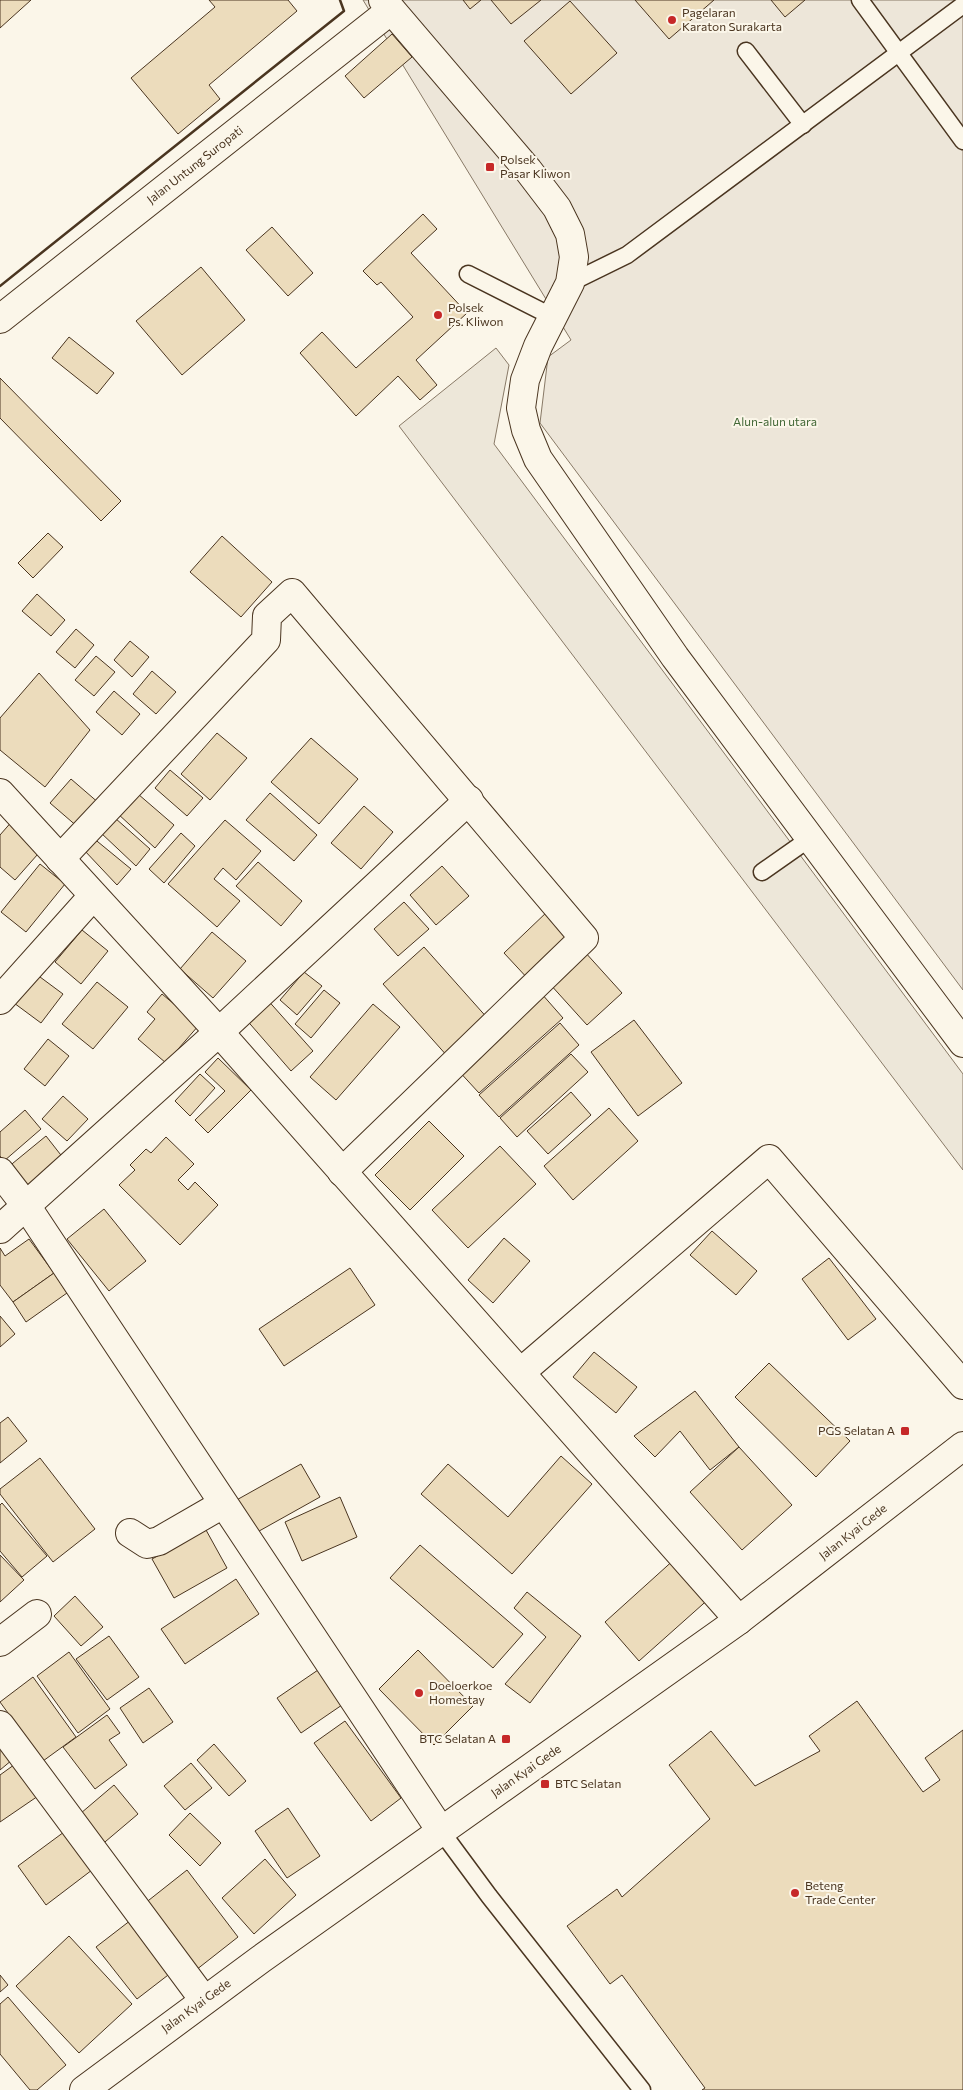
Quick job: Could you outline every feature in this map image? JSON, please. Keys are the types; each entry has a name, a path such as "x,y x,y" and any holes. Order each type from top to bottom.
{"street":[{"path":"386,5 528,170 557,208 570,234 574,257 570,283 538,346 525,380 521,408 526,430 538,459 675,657 963,1043"},
{"name":"Jalan Untung Suropati","path":"0,319 386,5"},
{"path":"60,859 266,640 267,616 292,593 584,938 342,1172"},
{"path":"0,793 219,1032 739,1620"},
{"path":"0,1229 27,1207 219,1032 469,800"},
{"path":"0,1000 93,896"},
{"path":"521,1372 770,1159 963,1384"},
{"path":"0,1172 27,1207 441,1831"},
{"name":"Jalan Kyai Gede","path":"84,2090 204,2000 739,1620 963,1446"},
{"path":"130,1533 147,1544 159,1541 223,1504"},
{"path":"0,1642 37,1614"},
{"path":"0,1725 204,2000"}],"lane":[{"path":"860,0 963,142"},
{"path":"570,283 627,255 963,5"},
{"path":"746,51 803,125"},
{"path":"468,274 553,317"},
{"path":"762,872 809,839"},
{"path":"441,1831 489,1896 642,2090"}],"green space":[{"name":"Alun-alun utara","path":"363,0 963,0 963,990 540,423 548,357 571,340"}],"shaded area":[{"path":"496,348 509,365 494,444 963,1074 963,1170 399,426"}],"building":[{"path":"0,0 31,0 0,28"},
{"path":"209,0 288,0 297,11 209,85 220,99 178,134 131,78 215,7"},
{"path":"463,0 481,0 470,9"},
{"path":"491,0 541,0 511,24"},
{"name":"Pagelaran Karaton Surakarta","path":"635,0 714,0 669,39"},
{"name":"Pagelaran Karaton Surakarta","path":"771,0 805,0 785,17"},
{"path":"570,1 617,53 571,94 524,41"},
{"path":"392,34 412,57 364,98 345,76"},
{"name":"Polsek Ps. Kliwon","path":"423,214 437,229 411,253 467,313 416,360 437,385 420,400 398,376 356,416 300,353 322,332 356,368 413,317 381,282 377,285 363,271"},
{"path":"272,227 313,273 288,296 246,250"},
{"path":"201,267 245,320 182,375 136,321"},
{"path":"69,337 114,373 97,394 52,358"},
{"path":"0,378 121,501 101,521 0,418"},
{"path":"48,533 63,547 33,578 18,563"},
{"path":"222,536 272,582 241,617 190,572"},
{"path":"37,594 65,620 51,636 22,611"},
{"path":"76,629 94,645 75,668 56,652"},
{"path":"130,641 149,657 132,677 114,660"},
{"path":"96,656 115,672 94,696 75,680"},
{"path":"152,671 176,692 156,714 133,694"},
{"path":"39,673 90,730 45,787 0,750 0,718"},
{"path":"114,691 140,714 122,735 96,712"},
{"path":"217,733 247,758 210,800 181,774"},
{"path":"311,738 358,779 319,824 271,782"},
{"path":"170,770 203,798 187,816 155,788"},
{"path":"71,779 100,804 79,828 50,803"},
{"path":"270,793 317,835 294,861 246,820"},
{"path":"138,794 174,825 155,848 117,813"},
{"path":"364,806 393,832 361,869 331,843"},
{"path":"115,818 150,849 136,866 100,832"},
{"path":"14,819 45,846 15,880 0,867 0,835"},
{"path":"225,820 261,851 236,880 223,868 214,879 240,901 217,927 168,884"},
{"path":"181,833 195,846 164,883 149,869"},
{"path":"92,837 131,869 117,885 84,850"},
{"path":"258,862 302,901 281,926 236,886"},
{"path":"40,864 65,884 26,932 1,912"},
{"path":"442,866 469,896 436,925 410,895"},
{"path":"404,902 429,929 398,956 374,929"},
{"path":"549,910 576,938 530,981 504,953"},
{"path":"82,930 108,951 81,984 55,962"},
{"path":"212,932 246,961 213,998 180,969"},
{"path":"424,947 490,1021 449,1058 383,984"},
{"path":"584,951 622,993 587,1025 549,983"},
{"path":"304,972 322,986 297,1015 280,1000"},
{"path":"36,974 63,994 41,1023 14,1003"},
{"path":"97,982 128,1007 93,1049 62,1024"},
{"path":"324,990 340,1003 311,1038 295,1024"},
{"path":"541,993 563,1018 479,1093 456,1068"},
{"path":"162,994 199,1025 166,1063 138,1039 155,1019 147,1012"},
{"path":"265,997 313,1051 291,1071 244,1017"},
{"path":"373,1004 400,1027 336,1100 310,1077"},
{"path":"634,1020 682,1083 638,1116 591,1052"},
{"path":"560,1023 579,1045 499,1117 479,1095"},
{"path":"48,1039 69,1056 45,1086 24,1069"},
{"path":"571,1054 588,1072 517,1137 500,1118"},
{"path":"218,1058 251,1090 208,1133 195,1120 225,1091 205,1072"},
{"path":"200,1074 215,1088 190,1116 175,1101"},
{"path":"571,1092 591,1115 548,1154 527,1131"},
{"path":"63,1096 88,1119 67,1141 42,1119"},
{"path":"609,1108 638,1141 573,1200 544,1166"},
{"path":"25,1110 41,1129 4,1161 0,1156 0,1132"},
{"path":"429,1121 464,1156 410,1210 375,1175"},
{"path":"46,1136 64,1159 25,1191 7,1168"},
{"path":"166,1137 194,1164 178,1180 188,1190 195,1182 218,1205 180,1245 119,1185 135,1170 130,1165 146,1149 151,1153"},
{"path":"500,1146 536,1184 468,1248 432,1210"},
{"path":"104,1209 146,1261 109,1291 67,1239"},
{"path":"712,1231 757,1271 736,1295 690,1255"},
{"path":"504,1238 530,1261 493,1303 468,1280"},
{"path":"29,1239 54,1273 13,1302 0,1285 0,1248 5,1256"},
{"path":"829,1258 876,1319 848,1340 802,1279"},
{"path":"350,1268 375,1305 284,1366 259,1329"},
{"path":"54,1273 67,1293 26,1322 13,1302"},
{"path":"0,1316 15,1334 0,1347"},
{"path":"594,1352 637,1387 616,1413 573,1377"},
{"path":"769,1363 850,1441 816,1477 735,1397"},
{"path":"695,1391 739,1447 710,1470 680,1431 655,1457 634,1436"},
{"path":"8,1417 27,1441 0,1463 0,1423"},
{"path":"739,1447 792,1505 742,1550 690,1492"},
{"path":"561,1456 592,1484 512,1574 421,1494 448,1464 508,1517"},
{"path":"40,1458 95,1529 53,1562 0,1494 0,1489"},
{"path":"301,1464 320,1497 252,1535 233,1502"},
{"path":"340,1497 357,1537 302,1561 285,1522"},
{"path":"2,1503 47,1556 22,1577 0,1551 0,1505"},
{"path":"206,1530 227,1568 174,1598 152,1559"},
{"path":"420,1545 523,1634 493,1668 390,1578"},
{"path":"0,1555 24,1580 0,1602"},
{"path":"677,1557 712,1596 639,1661 605,1622"},
{"path":"236,1579 259,1614 185,1664 161,1629"},
{"path":"527,1592 581,1636 530,1703 505,1684 546,1637 514,1608"},
{"path":"75,1596 103,1627 81,1646 54,1616"},
{"path":"109,1636 139,1677 107,1700 76,1659"},
{"path":"418,1650 473,1706 434,1745 379,1689"},
{"path":"69,1652 110,1709 78,1733 37,1676"},
{"path":"318,1670 342,1705 301,1733 277,1698"},
{"path":"33,1677 76,1737 43,1761 0,1702"},
{"path":"149,1688 173,1722 143,1743 120,1708"},
{"name":"Beteng Trade Center","path":"857,1701 923,1792 940,1780 925,1758 963,1730 963,2090 702,2090 705,2088 622,1975 610,1984 567,1926 617,1889 622,1897 710,1819 669,1765 711,1731 755,1786 820,1751 809,1736"},
{"path":"107,1715 120,1733 109,1740 127,1765 95,1789 63,1747"},
{"path":"345,1721 401,1798 371,1821 314,1743"},
{"path":"0,1744 12,1760 0,1770"},
{"path":"214,1744 246,1781 229,1796 197,1760"},
{"path":"18,1762 41,1794 0,1822 0,1775"},
{"path":"191,1763 212,1788 185,1810 164,1786"},
{"path":"114,1785 138,1814 99,1847 74,1819"},
{"path":"288,1808 320,1856 287,1878 255,1831"},
{"path":"190,1813 221,1843 200,1866 169,1835"},
{"path":"64,1832 92,1870 46,1905 18,1866"},
{"path":"265,1859 296,1895 254,1934 222,1898"},
{"path":"187,1870 238,1937 196,1970 144,1904"},
{"path":"131,1920 172,1972 137,1999 96,1947"},
{"path":"69,1936 132,2004 79,2053 16,1986"},
{"path":"0,1975 8,1985 0,1992"},
{"path":"8,1997 66,2065 37,2090 30,2090 0,2054 0,2004"}],"wall":[{"path":"0,286 344,11 340,0"}],"place":[{"name":"Pagelaran Karaton Surakarta","path":"672,20"},
{"name":"Polsek Pasar Kliwon","path":"490,167"},
{"name":"Polsek Ps. Kliwon","path":"438,315"},
{"name":"PGS Selatan A","path":"905,1431"},
{"name":"Doeloerkoe Homestay","path":"419,1693"},
{"name":"BTC Selatan A","path":"506,1739"},
{"name":"BTC Selatan","path":"545,1784"},
{"name":"Beteng Trade Center","path":"795,1893"}]}
